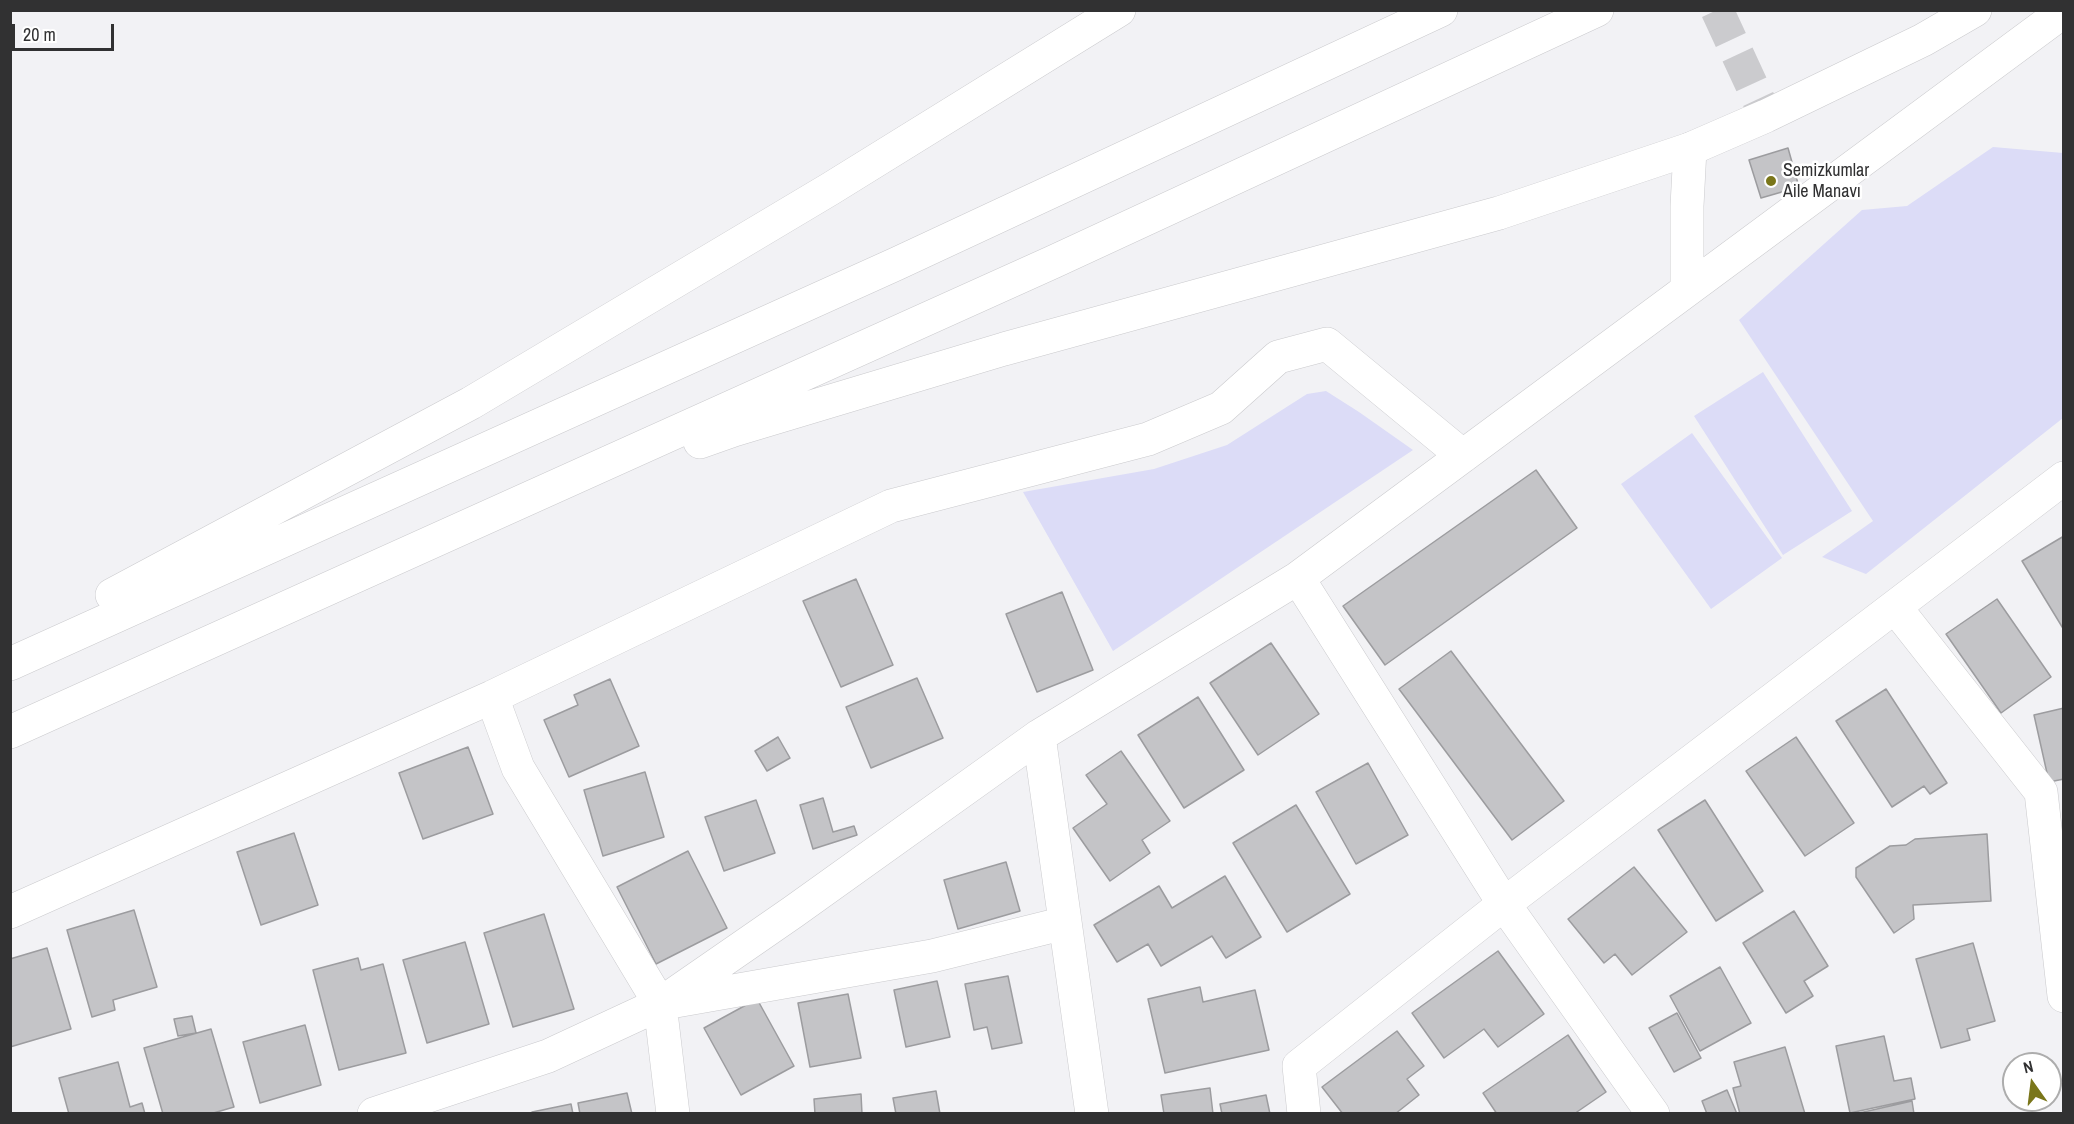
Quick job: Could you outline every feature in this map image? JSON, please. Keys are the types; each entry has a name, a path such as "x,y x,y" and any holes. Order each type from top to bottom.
{"main road":[{"path":"10,650 471,403 830,189 1119,10"},
{"path":"10,664 896,264 1441,10"},
{"path":"10,732 1053,262 1597,10"},
{"path":"459,530 734,430 1015,345 1499,213 1690,149 1798,101 1923,40 1975,10"},
{"path":"374,1113 548,1056 660,1004 1039,736 1298,578 2064,10"},
{"path":"1687,290 1690,149"},
{"path":"10,912 492,697 891,506 1148,439 1221,408 1278,357 1328,344 1463,456"},
{"path":"1304,1113 1299,1066 1504,903 2064,478"},
{"path":"1298,578 1504,903 1653,1113"},
{"path":"1895,607 2052,791 2064,996"},
{"path":"492,697 518,768 660,1004 673,1113"},
{"path":"1039,736 1092,1113"},
{"path":"660,1004 932,956 1065,923"}],"shaded area":[{"path":"1993,147 2063,153 2063,418 1866,574 1822,557 1873,521 1739,320 1862,210 1907,206"},
{"path":"1763,372 1852,511 1783,555 1694,416"},
{"path":"1326,391 1413,450 1113,651 1023,492 1154,469 1227,445 1307,394"},
{"path":"1692,433 1782,558 1711,609 1621,484"}],"building":[{"path":"1788,148 1799,187 1761,198 1749,160"},
{"path":"1536,470 1577,528 1385,665 1343,606"},
{"path":"2064,536 2064,630 2022,561"},
{"path":"856,579 893,665 841,687 803,601"},
{"path":"1062,592 1093,670 1037,692 1006,614"},
{"path":"1997,599 2051,677 2001,713 1946,634"},
{"path":"1271,643 1319,714 1258,755 1210,683"},
{"path":"1451,651 1564,801 1512,840 1399,689"},
{"path":"917,678 943,738 871,768 846,707"},
{"path":"610,679 639,746 569,777 544,720 578,705 574,695"},
{"path":"1886,689 1947,783 1930,794 1924,786 1892,807 1836,721"},
{"path":"1198,697 1244,770 1184,808 1138,735"},
{"path":"2064,708 2064,779 2049,782 2034,715"},
{"path":"778,737 790,758 767,771 755,751"},
{"path":"1796,737 1854,823 1805,856 1746,771"},
{"path":"468,747 493,814 423,839 399,773"},
{"path":"1121,751 1170,821 1142,840 1150,853 1110,881 1073,828 1107,804 1086,775"},
{"path":"1368,763 1408,835 1356,864 1316,792"},
{"path":"645,772 664,837 603,856 584,790"},
{"path":"823,798 833,832 854,826 857,835 813,849 800,805"},
{"path":"756,800 775,853 724,871 705,817"},
{"path":"1705,800 1763,891 1716,921 1658,830"},
{"path":"1296,805 1350,894 1287,932 1233,843"},
{"path":"294,833 318,905 261,925 237,852"},
{"path":"1987,834 1991,901 1913,905 1914,919 1894,933 1856,877 1856,868 1890,846 1906,845 1915,839"},
{"path":"688,851 727,928 656,964 617,887"},
{"path":"1006,862 1020,911 958,929 944,880"},
{"path":"1634,867 1687,932 1632,975 1615,954 1604,963 1568,919"},
{"path":"1225,876 1261,937 1226,958 1212,936 1161,966 1148,944 1117,962 1094,925 1159,886 1172,908"},
{"path":"134,910 157,987 113,1000 115,1010 92,1017 67,930"},
{"path":"1794,911 1828,966 1804,981 1813,996 1786,1013 1743,943"},
{"path":"544,914 574,1009 513,1027 484,933"},
{"path":"465,942 489,1024 427,1043 403,960"},
{"path":"1973,943 1995,1021 1967,1029 1970,1040 1941,1048 1916,959"},
{"path":"47,948 71,1029 10,1047 10,959"},
{"path":"1498,951 1544,1014 1498,1047 1484,1029 1444,1058 1412,1013"},
{"path":"358,958 361,970 383,964 406,1053 339,1070 313,970"},
{"path":"1720,967 1751,1023 1700,1051 1670,996"},
{"path":"1008,976 1022,1043 992,1049 987,1027 974,1030 965,984"},
{"path":"937,981 950,1037 906,1047 894,990"},
{"path":"1200,987 1203,1002 1255,990 1269,1050 1165,1073 1148,999"},
{"path":"848,994 861,1058 810,1067 798,1003"},
{"path":"757,999 794,1066 741,1095 704,1028"},
{"path":"1677,1013 1701,1058 1674,1072 1649,1028"},
{"path":"192,1016 196,1033 178,1036 174,1019"},
{"path":"305,1025 321,1085 260,1103 243,1042"},
{"path":"211,1029 234,1107 210,1114 163,1114 144,1048"},
{"path":"1397,1031 1424,1066 1407,1079 1419,1095 1395,1114 1343,1114 1322,1087"},
{"path":"1568,1035 1606,1092 1574,1114 1497,1114 1483,1093"},
{"path":"1884,1036 1894,1081 1911,1078 1915,1099 1850,1113 1836,1046"},
{"path":"1785,1047 1805,1114 1740,1114 1733,1088 1741,1086 1734,1062"},
{"path":"118,1062 130,1107 142,1103 145,1114 69,1114 59,1078"},
{"path":"1210,1088 1213,1114 1164,1114 1161,1095"},
{"path":"1727,1090 1737,1114 1707,1114 1702,1101"},
{"path":"936,1091 940,1114 896,1114 893,1098"},
{"path":"627,1093 632,1114 580,1114 578,1103"},
{"path":"861,1094 862,1114 815,1114 814,1099"},
{"path":"1266,1095 1270,1114 1222,1114 1220,1104"},
{"path":"1912,1101 1914,1114 1855,1114"},
{"path":"571,1104 573,1114 532,1114 532,1112"}],"tunnel":[{"path":"1717,10 1766,116"}],"place":[{"name":"Semizkumlar Aile Manavı","path":"1771,181"}]}
